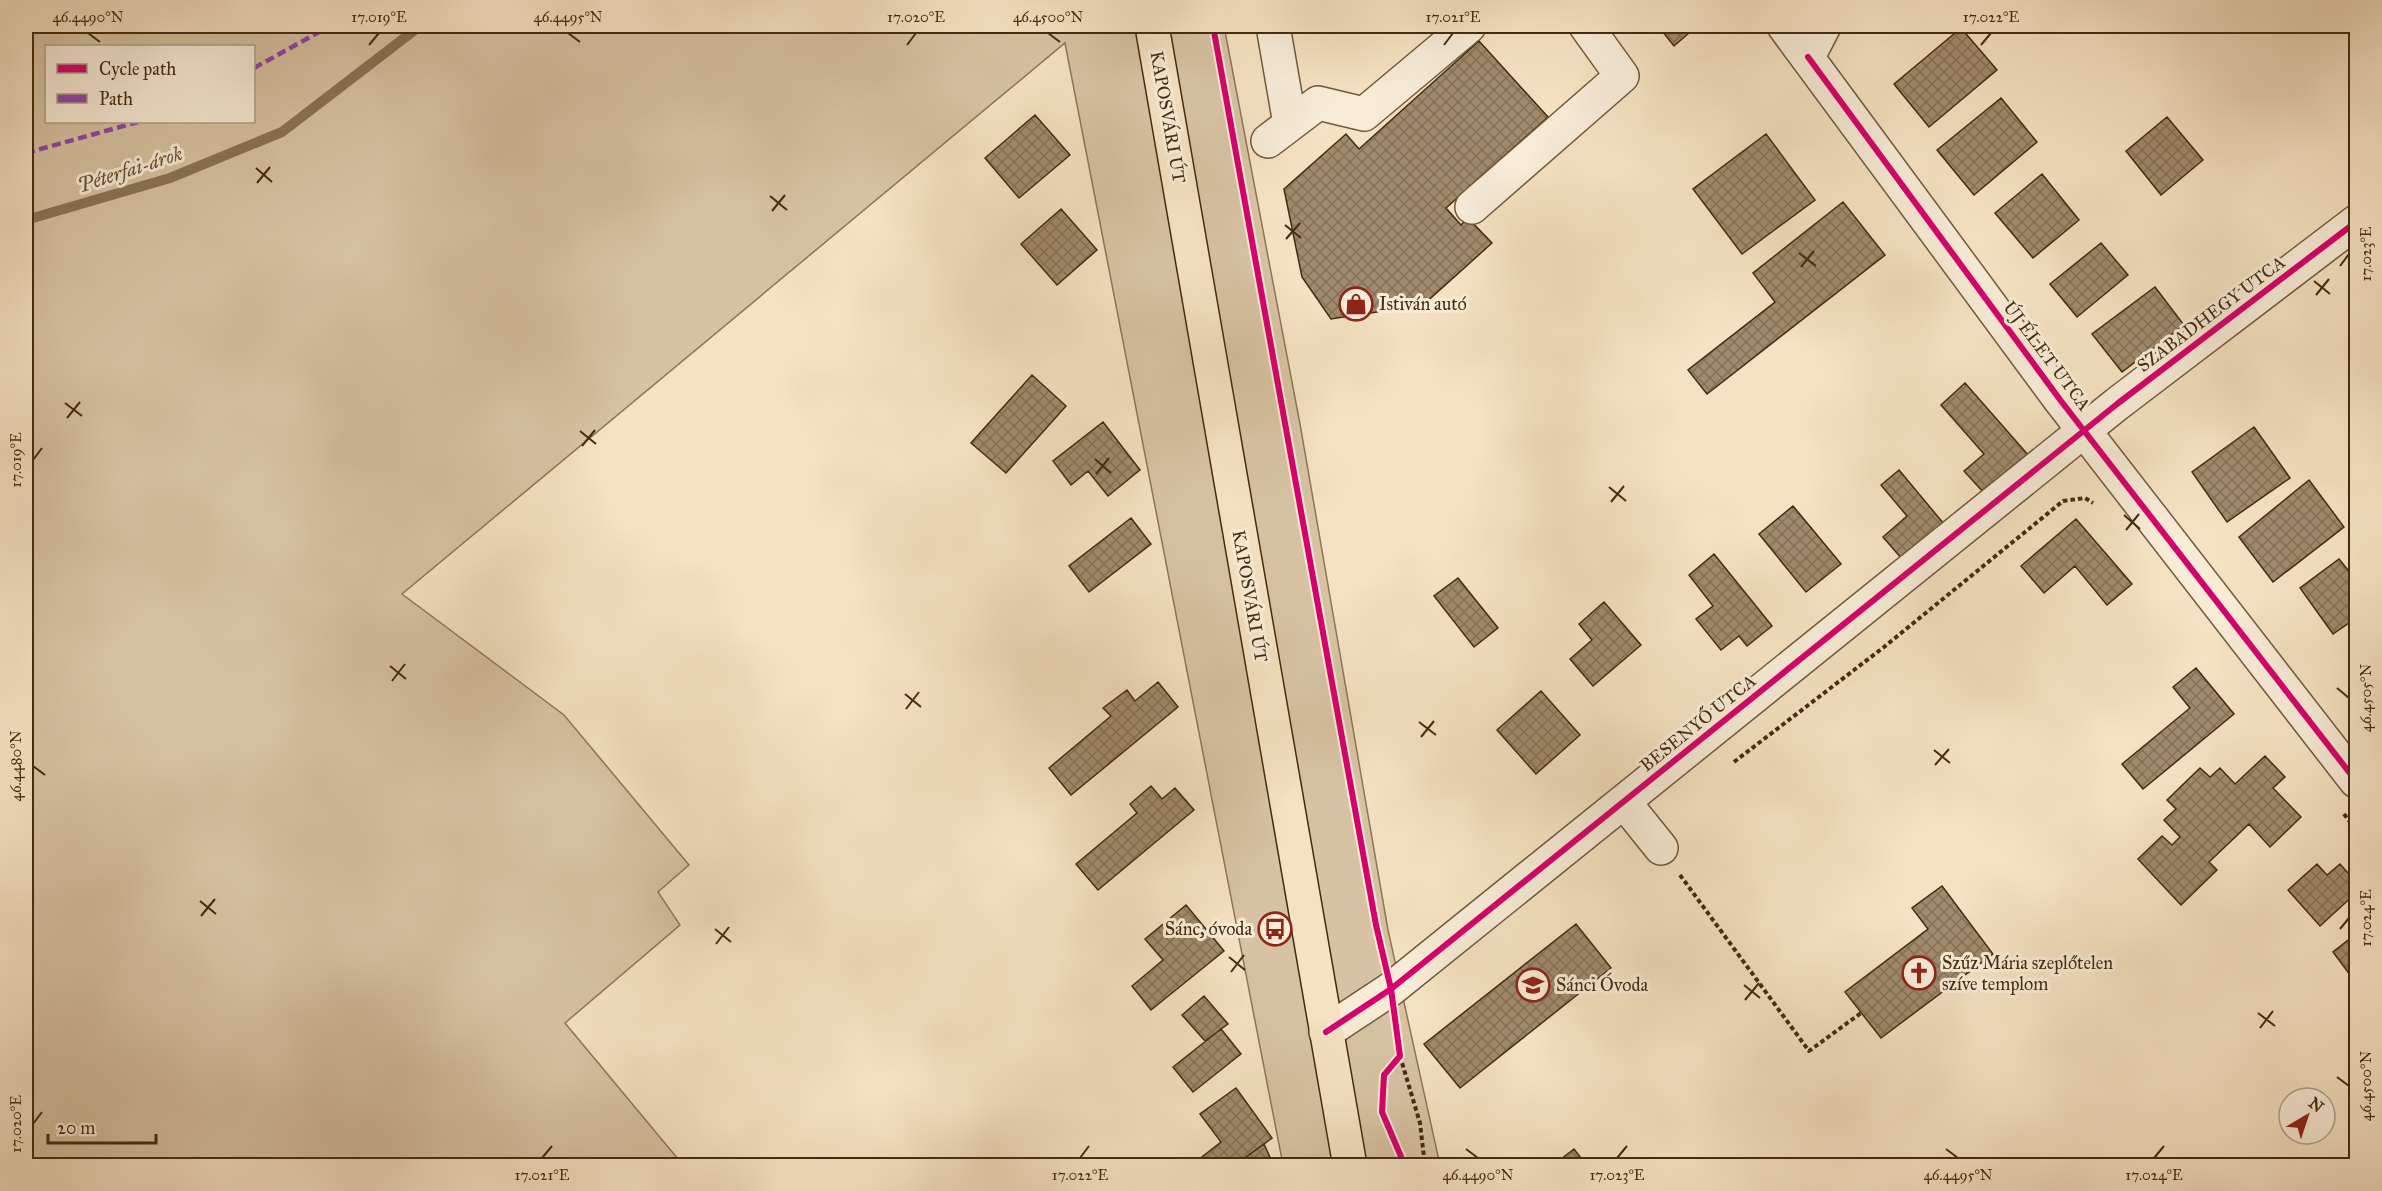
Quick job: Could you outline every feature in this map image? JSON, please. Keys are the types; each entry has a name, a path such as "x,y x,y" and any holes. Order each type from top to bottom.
{"main road":[{"name":"KAPOSVÁRI ÚT","path":"1152,26 1350,1166"}],"street":[{"path":"1273,26 1279,133 1318,103 1364,114 1469,26"},
{"path":"1472,207 1622,76 1586,26"},
{"name":"ÚJ ÉLET UTCA","path":"1784,26 2084,430 2356,781"},
{"path":"1808,57 1824,26"},
{"name":"SZABADHEGY UTCA","path":"2084,430 2356,222"},
{"name":"BESENYŐ UTCA","path":"1326,1032 1391,988 2084,430"},
{"path":"1624,802 1660,848"}],"path":[{"path":"1727,767 1884,647 2063,501 2085,498 2102,509"},
{"path":"2342,812 2356,830"},
{"path":"1660,848 1809,1051 1861,1013"},
{"path":"1398,1046 1419,1123 1425,1166"},
{"path":"1395,1063 1400,1056"}],"shaded area":[{"path":"26,26 1224,26 1300,424 1388,930 1440,1165 1283,1165 1065,43 402,594 564,715 689,865 658,892 680,925 565,1023 683,1165 26,1165"}],"building":[{"path":"1658,26 1697,26 1674,46"},
{"path":"1961,28 1997,70 1929,127 1894,84"},
{"path":"1479,41 1548,117 1446,208 1461,225 1468,218 1492,243 1423,305 1331,319 1302,277 1284,189 1346,134 1359,149"},
{"path":"2001,98 2037,142 1974,195 1937,150"},
{"path":"1035,115 1070,155 1019,198 985,158"},
{"path":"2167,117 2203,160 2161,195 2126,151"},
{"path":"1766,134 1815,200 1742,254 1693,189"},
{"path":"2042,174 2079,220 2033,258 1995,213"},
{"path":"1843,202 1885,255 1707,394 1688,370 1775,302 1753,273"},
{"path":"1061,209 1097,250 1057,285 1021,244"},
{"path":"2101,243 2128,275 2077,317 2050,284"},
{"path":"2155,287 2184,325 2122,372 2092,334"},
{"path":"1032,375 1066,406 1006,473 971,443"},
{"path":"1965,383 2029,456 1985,494 1964,471 1984,454 1941,405"},
{"path":"1103,422 1140,470 1108,496 1088,471 1071,485 1053,461"},
{"path":"2254,427 2290,478 2227,522 2192,472"},
{"path":"1899,470 1944,524 1902,559 1883,537 1907,516 1881,485"},
{"path":"2309,480 2344,527 2273,582 2239,537"},
{"path":"1793,506 1841,564 1806,592 1759,534"},
{"path":"1131,518 1151,544 1089,592 1069,566"},
{"path":"2076,519 2132,584 2107,605 2075,566 2044,593 2021,566"},
{"path":"1714,554 1772,626 1747,646 1739,636 1721,650 1696,619 1713,606 1689,575"},
{"path":"2339,559 2356,580 2356,618 2333,634 2300,588"},
{"path":"1458,578 1498,628 1474,647 1434,596"},
{"path":"1604,602 1641,645 1593,686 1570,659 1592,640 1579,624"},
{"path":"2356,647 2356,663 2349,652"},
{"path":"2196,668 2234,714 2143,789 2122,764 2190,708 2173,687"},
{"path":"1158,682 1178,707 1071,795 1049,768 1111,716 1103,708 1127,690 1135,701"},
{"path":"1541,691 1580,735 1536,774 1497,730"},
{"path":"2265,756 2285,777 2273,788 2301,817 2270,847 2249,824 2209,862 2217,870 2181,905 2138,859 2162,836 2172,845 2180,837 2164,820 2176,809 2167,800 2200,768 2210,777 2220,768 2235,784"},
{"path":"1151,786 1162,799 1175,788 1194,810 1098,890 1076,864 1137,813 1130,804"},
{"path":"2317,864 2327,875 2340,864 2356,882 2356,893 2320,926 2288,890"},
{"name":"Szűz Mária szeplőtelen szíve templom","path":"1942,886 1993,954 1881,1038 1845,992 1928,929 1912,908"},
{"path":"1186,905 1224,951 1151,1010 1132,986 1163,960 1145,939"},
{"path":"1576,924 1611,968 1460,1088 1424,1044"},
{"path":"2356,934 2356,983 2333,952"},
{"path":"1204,996 1228,1024 1205,1041 1182,1015"},
{"path":"1221,1029 1241,1054 1193,1092 1173,1067"},
{"path":"1236,1088 1272,1138 1234,1166 1209,1166 1202,1157 1221,1142 1200,1114"},
{"path":"1264,1144 1274,1166 1234,1166"},
{"path":"1574,1149 1587,1166 1552,1166"}],"waterway":[{"name":"Péterfai-árok","path":"26,220 170,178 282,132 420,26"}],"marked path":[{"path":"255,67 330,26"},
{"path":"26,153 134,123"}],"cycle path":[{"path":"1213,26 1376,925 1391,989 1400,1056 1384,1075 1382,1112 1405,1166"},
{"path":"1808,57 2061,401 2356,781"},
{"path":"1326,1032 1391,989 2117,404 2356,222"}],"place":[{"name":"Istiván autó","path":"1356,304"},
{"name":"Sánc, óvoda","path":"1275,929"},
{"name":"Szűz Mária szeplőtelen szíve templom","path":"1919,973"},
{"name":"Sánci Óvoda","path":"1533,985"}]}
